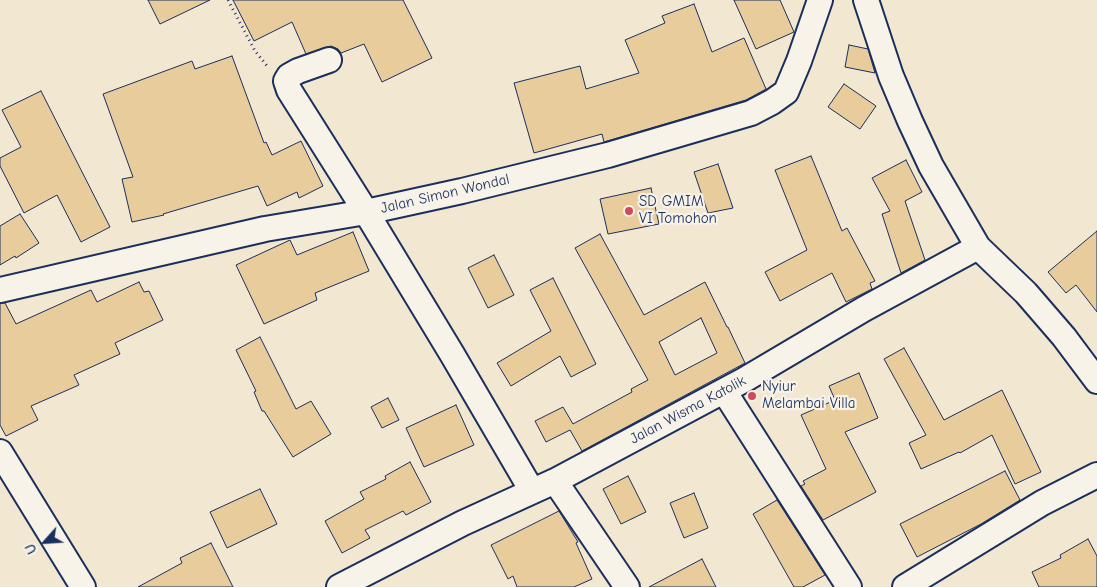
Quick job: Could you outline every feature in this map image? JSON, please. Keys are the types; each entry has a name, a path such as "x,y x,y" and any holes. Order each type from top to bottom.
{"street":[{"name":"Jalan Simon Wondal","path":"0,290 265,229 366,212 608,156 751,113 786,92 820,0"},
{"path":"866,0 891,76 910,121 931,166 978,246 1026,293 1064,337 1097,381"},
{"path":"329,60 289,76 286,81 287,85 295,101 366,212 452,354 532,492"},
{"name":"Jalan Wisma Katolik","path":"339,587 366,581 463,523 555,481 724,391 864,309 978,246"},
{"path":"724,391 849,587"},
{"path":"0,452 83,587"},
{"path":"905,587 1042,503 1097,475"},
{"path":"555,481 627,587"}],"path":[{"path":"228,0 255,51 272,72"}],"building":[{"path":"148,0 210,0 160,24"},
{"path":"233,0 403,0 432,58 382,82 364,44 341,53 338,49 331,46 306,54 292,22 254,41"},
{"path":"734,0 780,0 794,32 756,49"},
{"path":"694,4 712,52 744,38 766,89 746,100 604,142 602,134 534,153 514,83 580,66 586,89 639,73 625,40 665,23 662,16"},
{"path":"849,45 868,49 875,73 845,67"},
{"path":"232,56 264,143 266,142 272,155 301,141 323,186 299,198 297,192 267,206 258,186 164,215 132,222 122,179 133,177 103,94 192,61 195,69"},
{"path":"844,84 876,106 860,129 828,107"},
{"path":"41,91 110,227 81,242 57,195 24,213 0,166 0,158 21,147 2,110"},
{"path":"811,156 842,231 847,228 875,281 870,283 872,289 846,302 832,273 780,301 765,272 807,250 775,170"},
{"path":"906,160 922,192 905,201 925,260 901,273 882,214 890,211 872,178"},
{"path":"718,164 733,208 708,213 694,172"},
{"name":"SD GMIM VI Tomohon","path":"651,188 659,224 608,234 600,199"},
{"path":"20,214 39,243 16,258 15,256 0,265 0,226"},
{"path":"1097,231 1097,312 1076,285 1066,293 1048,272"},
{"path":"353,232 369,271 315,293 317,300 264,324 236,265 290,240 297,255"},
{"path":"600,234 644,315 705,282 745,363 582,451 570,430 546,442 535,421 563,407 573,424 632,392 631,389 648,380 575,248","holes":["701,318 717,353 675,375 659,342"]},
{"path":"494,255 514,295 488,308 468,268"},
{"path":"553,278 596,364 571,377 560,356 511,386 497,363 551,331 530,290"},
{"path":"139,282 144,292 149,291 163,320 115,343 120,354 74,375 79,385 31,406 38,420 6,436 0,425 0,303 5,303 16,324 91,290 97,302"},
{"path":"260,337 296,409 311,401 331,434 293,457 264,411 262,411 254,392 256,391 236,350"},
{"path":"904,348 944,420 1002,390 1041,472 1015,484 992,435 960,453 921,469 909,443 926,435 884,359"},
{"path":"859,373 878,418 845,432 876,492 823,520 801,486 805,484 803,481 826,469 801,415 835,400 829,386"},
{"path":"388,398 399,420 382,428 371,407"},
{"path":"456,405 474,445 424,467 406,428"},
{"path":"410,462 431,502 406,515 403,511 365,530 370,538 342,553 325,521 364,499 360,492 386,479 385,476"},
{"path":"1005,471 1020,500 981,524 917,557 900,524"},
{"path":"628,476 646,512 621,524 603,489"},
{"path":"260,489 277,524 227,548 210,512"},
{"path":"694,493 708,528 684,538 670,503"},
{"path":"777,500 825,575 803,587 794,587 753,514"},
{"path":"559,511 578,542 576,543 592,579 574,587 517,587 513,576 508,579 491,545"},
{"path":"1088,539 1097,556 1097,587 1039,587 1032,572 1061,558 1060,555"},
{"path":"211,543 233,587 138,587 182,563 180,558"},
{"path":"702,559 716,587 649,587"}],"place":[{"name":"SD GMIM VI Tomohon","path":"629,211"},
{"name":"Nyiur Melambai Villa","path":"752,396"}]}
